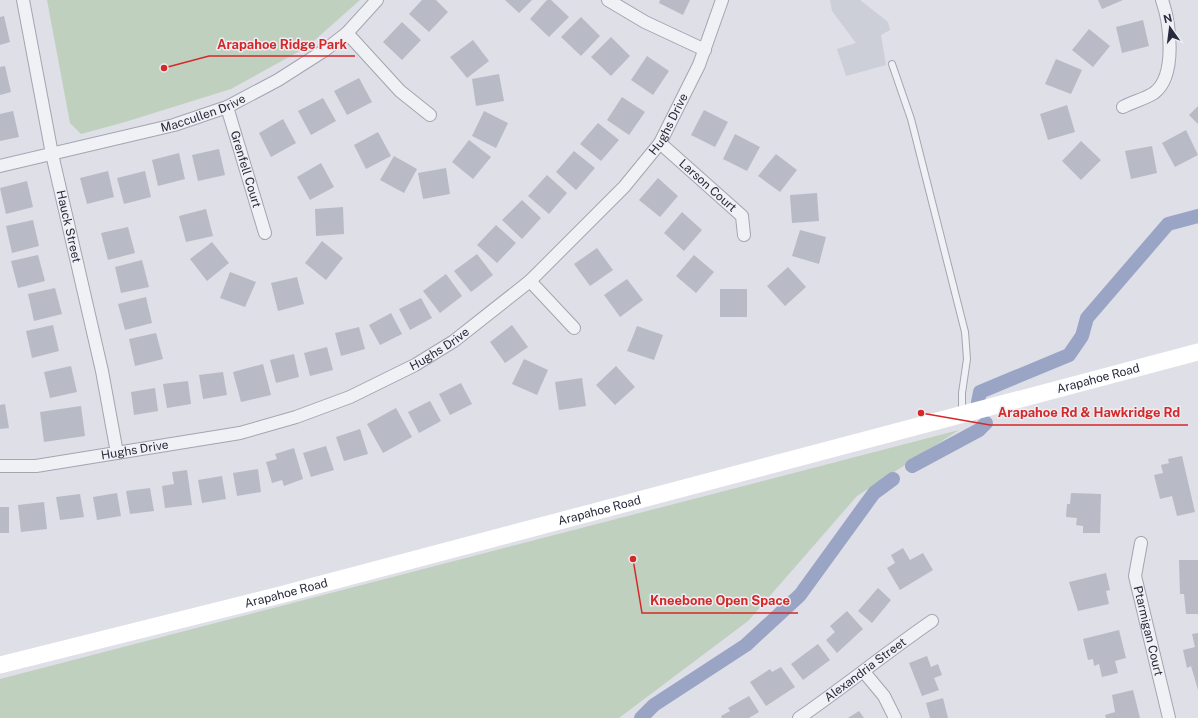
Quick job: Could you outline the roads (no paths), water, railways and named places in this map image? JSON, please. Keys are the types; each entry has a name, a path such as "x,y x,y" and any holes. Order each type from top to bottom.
{"main road":[{"name":"Arapahoe Road","path":"0,665 296,591 1198,352"}],"street":[{"name":"Hauck Street","path":"23,0 52,154 102,371 117,453"},
{"name":"Maccullen Drive","path":"0,166 174,125 227,107 278,80 325,50 347,33 377,0"},
{"path":"608,0 645,22 705,50"},
{"name":"Hughs Drive","path":"0,466 36,466 240,433 296,417 350,397 415,364 454,341 530,281 624,187 660,143 705,50 722,0"},
{"path":"1123,107 1154,93 1166,74 1170,52 1169,28 1162,0"},
{"path":"347,33 400,91 430,115"},
{"name":"Grenfell Court","path":"227,107 265,233"},
{"name":"Larson Court","path":"660,143 742,216 744,235"},
{"path":"530,281 574,328"},
{"name":"Ptarmigan Court","path":"1141,543 1134,576 1169,718"},
{"name":"Alexandria Street","path":"799,718 864,672 894,647 932,621"},
{"path":"864,672 884,696 894,718"}],"lane":[{"path":"892,64 911,120 965,332 967,359 962,393 962,415"}],"waterway":[{"path":"978,402 980,392 1069,355 1082,336 1087,318 1168,224 1198,216"},
{"path":"912,466 979,430 986,423"},
{"path":"641,718 654,705 746,645 800,595 874,493 893,479"}],"place":[{"name":"Arapahoe Ridge Park","path":"164,68"},
{"name":"Arapahoe Rd & Hawkridge Rd","path":"921,413"},
{"name":"Kneebone Open Space","path":"633,559"}]}
